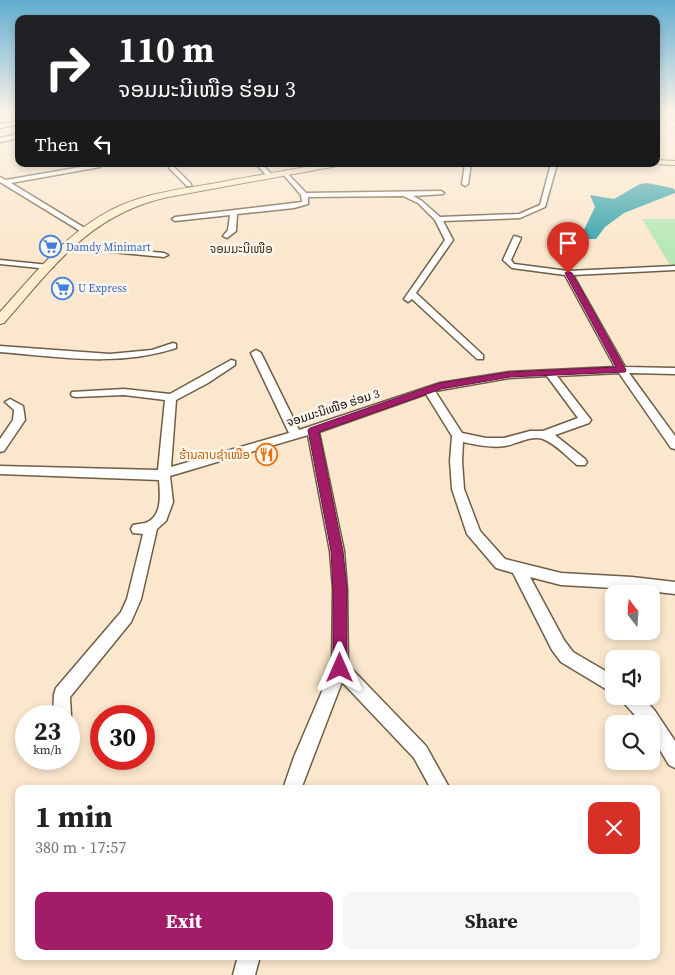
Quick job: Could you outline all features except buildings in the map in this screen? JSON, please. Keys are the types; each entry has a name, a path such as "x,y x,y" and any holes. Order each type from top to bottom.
{"main road":[{"path":"660,162 675,163"},
{"path":"0,320 69,246 80,230 112,213 144,199 300,167"},
{"path":"0,308 38,266 80,230 96,213 120,202 154,192 189,185 320,167"}],"street":[{"path":"3,180 85,167"},
{"path":"98,167 100,175"},
{"path":"171,167 189,185"},
{"path":"261,167 268,174"},
{"path":"465,184 468,167"},
{"path":"438,219 520,216 543,206 553,167"},
{"path":"175,219 303,205 306,201 304,195 285,173"},
{"path":"3,180 80,230"},
{"path":"304,195 441,193"},
{"path":"404,194 420,202 438,219 449,240 410,296 480,357"},
{"path":"227,236 232,231 234,213"},
{"path":"517,238 507,260 512,266 568,273 675,268"},
{"path":"69,246 164,256"},
{"path":"0,262 49,267"},
{"path":"568,273 622,370 675,445"},
{"path":"0,349 102,357 146,355 173,346"},
{"path":"256,353 296,435"},
{"path":"76,394 154,393 171,398 204,381 231,363"},
{"name":"ຈອມມະນີເໜືອ ຮ່ອມ 3","path":"0,470 159,475 313,430 440,386 510,375 549,372 675,371"},
{"path":"545,435 585,420 549,372"},
{"path":"428,390 458,436 456,460 458,488 474,534 501,564 561,579 632,583 675,588"},
{"path":"62,705 62,694 126,617 134,598 145,528 161,517 166,502 164,473 171,398"},
{"path":"0,448 18,420 19,409 10,402"},
{"path":"293,785 302,757 340,668 340,589 337,551 313,430"},
{"path":"458,436 483,443 506,442 535,434 545,435 557,442 581,462"},
{"path":"516,567 558,645 567,657 605,680"},
{"path":"340,668 420,752 440,785"},
{"path":"640,705 655,723 675,759"},
{"path":"244,975 248,960"}],"green space":[{"path":"642,219 675,219 675,268 672,268"}],"water":[{"path":"647,183 672,188 675,190 675,193 624,213 605,227 596,239 586,239 581,236 595,207 590,195 614,199 640,184"}],"place":[{"name":"Damdy Minimart","path":"50,247"},
{"name":"U Express","path":"62,288"},
{"name":"ຮ້ານລາບຊຳເໜືອ","path":"266,455"}],"district":[{"name":"ຈອມມະນີເໜືອ","path":"241,249"}],"route":[{"path":"340,668 340,589 337,551 313,430 440,386 510,375 622,370 568,273"}]}
